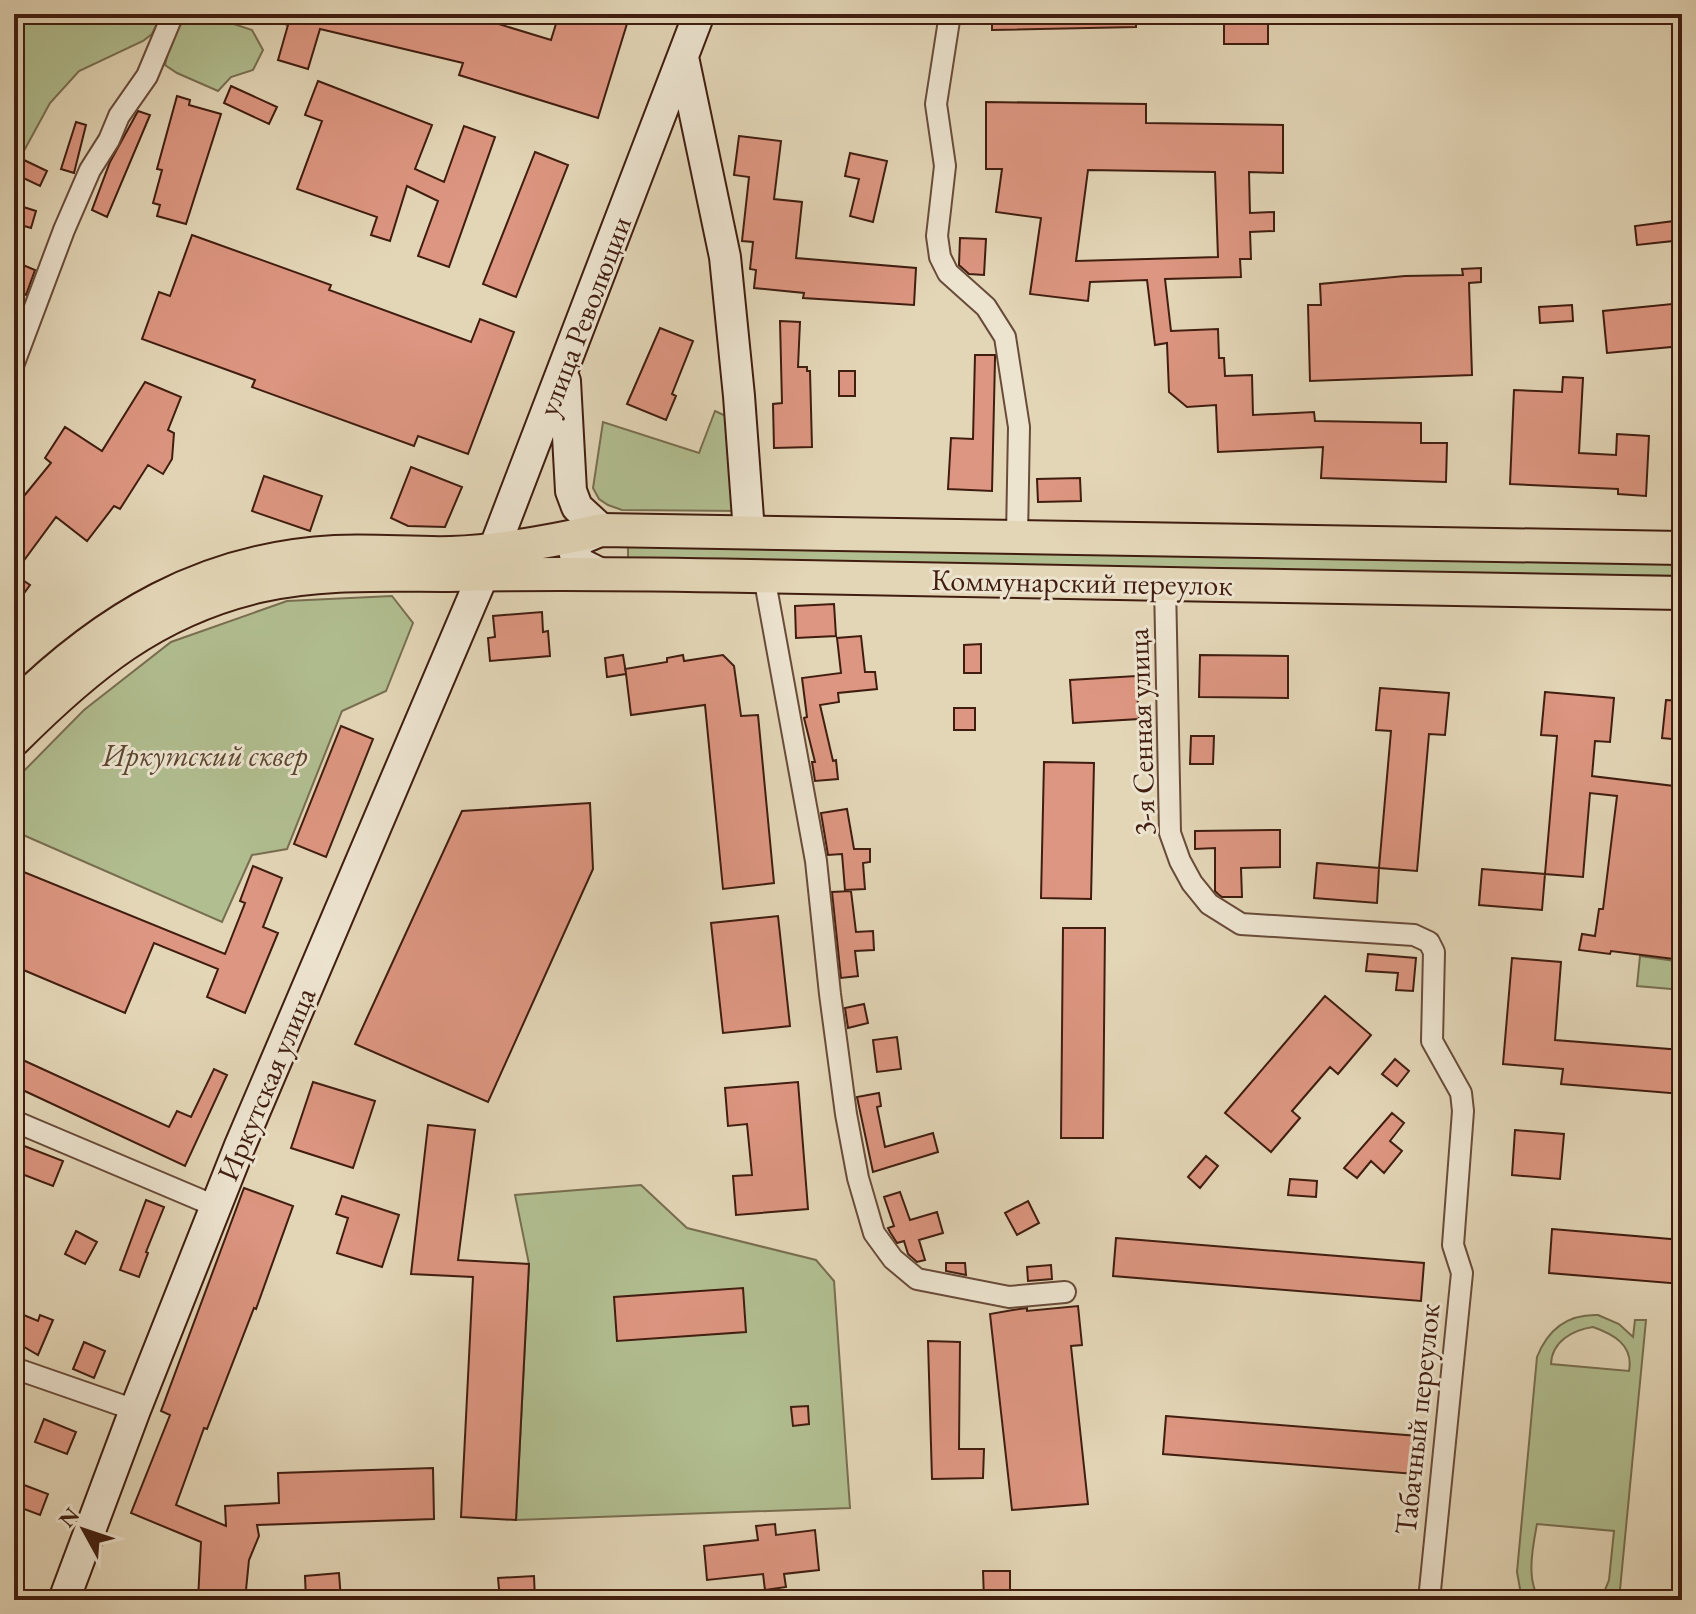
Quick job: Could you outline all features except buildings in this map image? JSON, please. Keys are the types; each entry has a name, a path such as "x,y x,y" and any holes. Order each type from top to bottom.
{"main road":[{"name":"улица Революции","path":"488,562 699,14"},
{"path":"683,57 725,257 749,532"},
{"path":"565,367 571,491 577,507 602,530 581,539 574,550 577,562 599,573"},
{"name":"Коммунарский переулок","path":"488,562 602,530 1682,548"},
{"path":"14,708 68,657 106,628 200,580 287,557 336,552 452,553 488,562"},
{"path":"14,740 83,674 119,647 207,601 256,587 337,575 488,562"},
{"name":"Коммунарский переулок","path":"488,562 599,573 1682,593"},
{"name":"Иркутская улица","path":"64,1600 215,1206 488,562"}],"street":[{"path":"14,363 90,170 109,140 119,116 147,76 173,14"},
{"path":"950,14 936,104 945,166 937,236 940,257 948,273 986,307 1005,337 1019,427 1017,536"},
{"path":"764,576 816,861 846,1114 858,1178 874,1233 893,1259 917,1279 1009,1297 1065,1292"},
{"name":"3-я Сенная улица","path":"1165,584 1170,833 1192,883 1209,904 1241,924 1414,935 1429,942 1434,952 1432,1041 1461,1093 1463,1111 1453,1245"},
{"path":"14,1121 215,1206"},
{"name":"Табачный переулок","path":"1429,1600 1462,1273 1453,1245"},
{"path":"14,1368 135,1410"}],"green space":[{"path":"14,14 162,14 152,34 143,41 79,71 50,103 14,169"},
{"path":"207,15 252,30 263,50 253,70 231,77 218,91 165,65 174,27"},
{"path":"715,411 728,417 742,511 622,510 599,499 593,488 603,422 699,453"},
{"path":"628,543 1682,558 1682,576 628,561"},
{"name":"Иркутский сквер","path":"392,596 413,623 386,691 342,711 287,849 252,855 222,922 14,831 14,781 84,710 171,642 287,601"},
{"path":"1640,956 1682,962 1682,990 1637,986"},
{"path":"641,1185 687,1228 816,1260 834,1281 850,1508 516,1520 529,1264 515,1195"},
{"path":"1587,1315 1598,1315 1619,1324 1633,1337 1635,1320 1646,1320 1619,1600 1601,1600 1609,1580 1614,1531 1537,1524 1532,1574 1536,1593 1541,1600 1522,1600 1517,1572 1537,1357 1547,1338 1560,1325","holes":["1593,1327 1625,1347 1630,1362 1629,1371 1551,1364 1555,1349 1565,1338"]}]}
